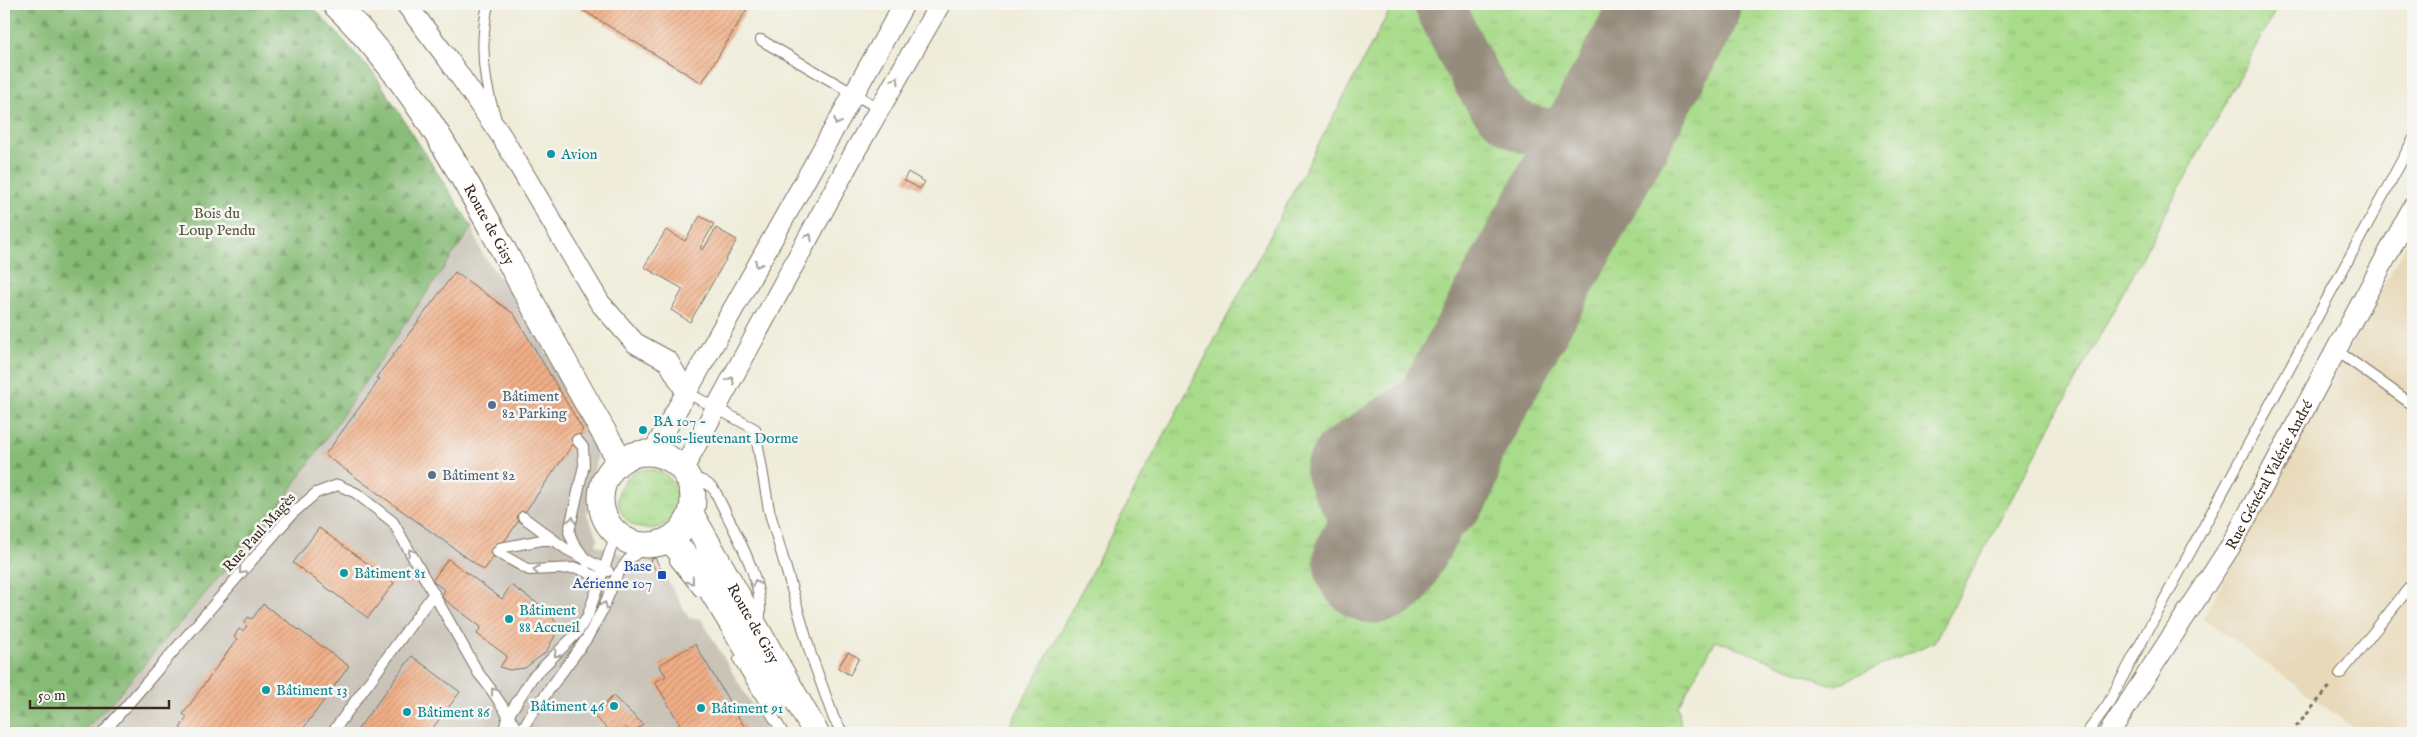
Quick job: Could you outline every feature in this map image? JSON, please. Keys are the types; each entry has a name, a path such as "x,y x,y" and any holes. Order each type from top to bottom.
{"street":[{"name":"Route de Gisy","path":"335,4 379,50 434,127 463,174 620,460"},
{"path":"406,4 448,59 502,137 600,302 635,343 668,362 686,392"},
{"path":"653,452 904,4"},
{"path":"685,473 716,408 880,109 940,4"},
{"name":"Rue Général Valérie André","path":"2109,733 2232,544 2413,207"},
{"path":"653,452 670,458 685,473 693,498 691,514 686,524 659,543 632,543 616,534 609,526 602,512 600,497 603,482 611,468 620,460 632,454 653,452"},
{"name":"Route de Gisy","path":"691,514 816,733"},
{"name":"Route de Gisy","path":"659,543 698,568 797,733"}],"lane":[{"path":"488,4 483,46 484,74 502,137"},
{"path":"760,40 880,109"},
{"path":"2087,733 2113,695 2413,140"},
{"path":"2336,350 2413,405"},
{"path":"686,392 755,430 769,510 784,565 811,655 834,719 843,733"},
{"path":"576,440 583,447 585,459 569,532 573,542 588,563"},
{"path":"685,473 701,479 715,491 753,573 760,597 761,614 758,631"},
{"name":"Rue Paul Magès","path":"103,733 292,514 316,493 338,485 356,493 393,522 479,674 496,693 508,716 520,732"},
{"path":"523,517 601,574"},
{"path":"503,733 508,716 532,678 577,634 588,615 616,534"},
{"path":"554,540 542,540 499,550 529,570 577,568 601,574 617,575"},
{"path":"520,732 587,638 602,611 617,575 628,560 659,543 703,599"},
{"path":"2340,674 2413,583"},
{"path":"332,733 434,593"},
{"path":"733,649 783,733"}],"path":[{"path":"2291,733 2340,674"}],"shaded area":[{"path":"472,227 482,253 530,321 598,451 588,498 587,515 598,538 596,545 645,562 650,560 661,580 666,578 689,618 701,619 768,733 81,733 111,703 276,511"},
{"path":"2413,231 2413,733 2361,733 2203,618"}],"green space":[{"name":"Bois du Loup Pendu","path":"4,4 310,4 375,75 472,227 276,511 111,703 81,733 4,733"},
{"path":"1393,4 2279,4 1934,642 1834,686 1716,640 1678,706 1682,733 1006,733"},
{"path":"648,469 665,474 673,482 678,499 673,516 665,524 648,529 631,524 623,516 618,499 623,482 631,474"}],"building":[{"path":"585,4 750,4 702,83 581,9"},
{"path":"908,172 925,182 920,189 904,180"},
{"path":"700,216 714,224 700,248 703,250 716,228 737,240 690,322 671,310 683,289 644,267 666,230 685,241"},
{"path":"455,272 514,314 583,430 484,570 325,455 380,379 376,378"},
{"name":"Bâtiment 81","path":"319,528 394,583 368,618 293,563"},
{"path":"655,558 666,578 661,580 650,560"},
{"name":"Bâtiment 88 Accueil","path":"448,559 502,599 511,585 551,613 557,626 554,638 546,652 525,668 509,670 500,667 507,656 477,634 481,627 441,597 445,590 432,581"},
{"name":"Bâtiment 13","path":"263,604 349,666 300,733 187,733 180,728 187,717 183,714 237,639 234,637 239,629 243,631 247,626 244,623 248,617 252,619"},
{"name":"Bâtiment 91","path":"695,644 748,733 685,733 655,682 666,676 659,665"},
{"path":"848,652 859,658 850,675 838,668"},
{"name":"Bâtiment 86","path":"412,656 460,692 429,733 355,733"},
{"name":"Bâtiment 46","path":"613,696 643,724 634,733 625,727 619,733 612,733 594,716"}],"taxiway":[{"path":"1439,4 1470,68 1493,104 1514,123 1526,128 1539,132 1553,133 1580,129 1605,113 1639,78"},
{"path":"1459,407 1472,435 1476,454 1471,483 1457,506 1436,521 1412,528 1387,527 1363,517 1343,498 1330,469 1338,454 1486,357"}],"runway":[{"path":"1376,561 1678,4"}],"place":[{"name":"Avion","path":"551,154"},
{"name":"Bâtiment 82 Parking","path":"492,405"},
{"name":"BA 107 - Sous-lieutenant Dorme","path":"643,430"},
{"name":"Bâtiment 82","path":"432,475"},
{"name":"Bâtiment 81","path":"344,573"},
{"name":"Base Aérienne 107","path":"662,575"},
{"name":"Bâtiment 88 Accueil","path":"509,619"},
{"name":"Bâtiment 13","path":"266,690"},
{"name":"Bâtiment 46","path":"614,706"},
{"name":"Bâtiment 91","path":"701,708"},
{"name":"Bâtiment 86","path":"407,712"}]}
